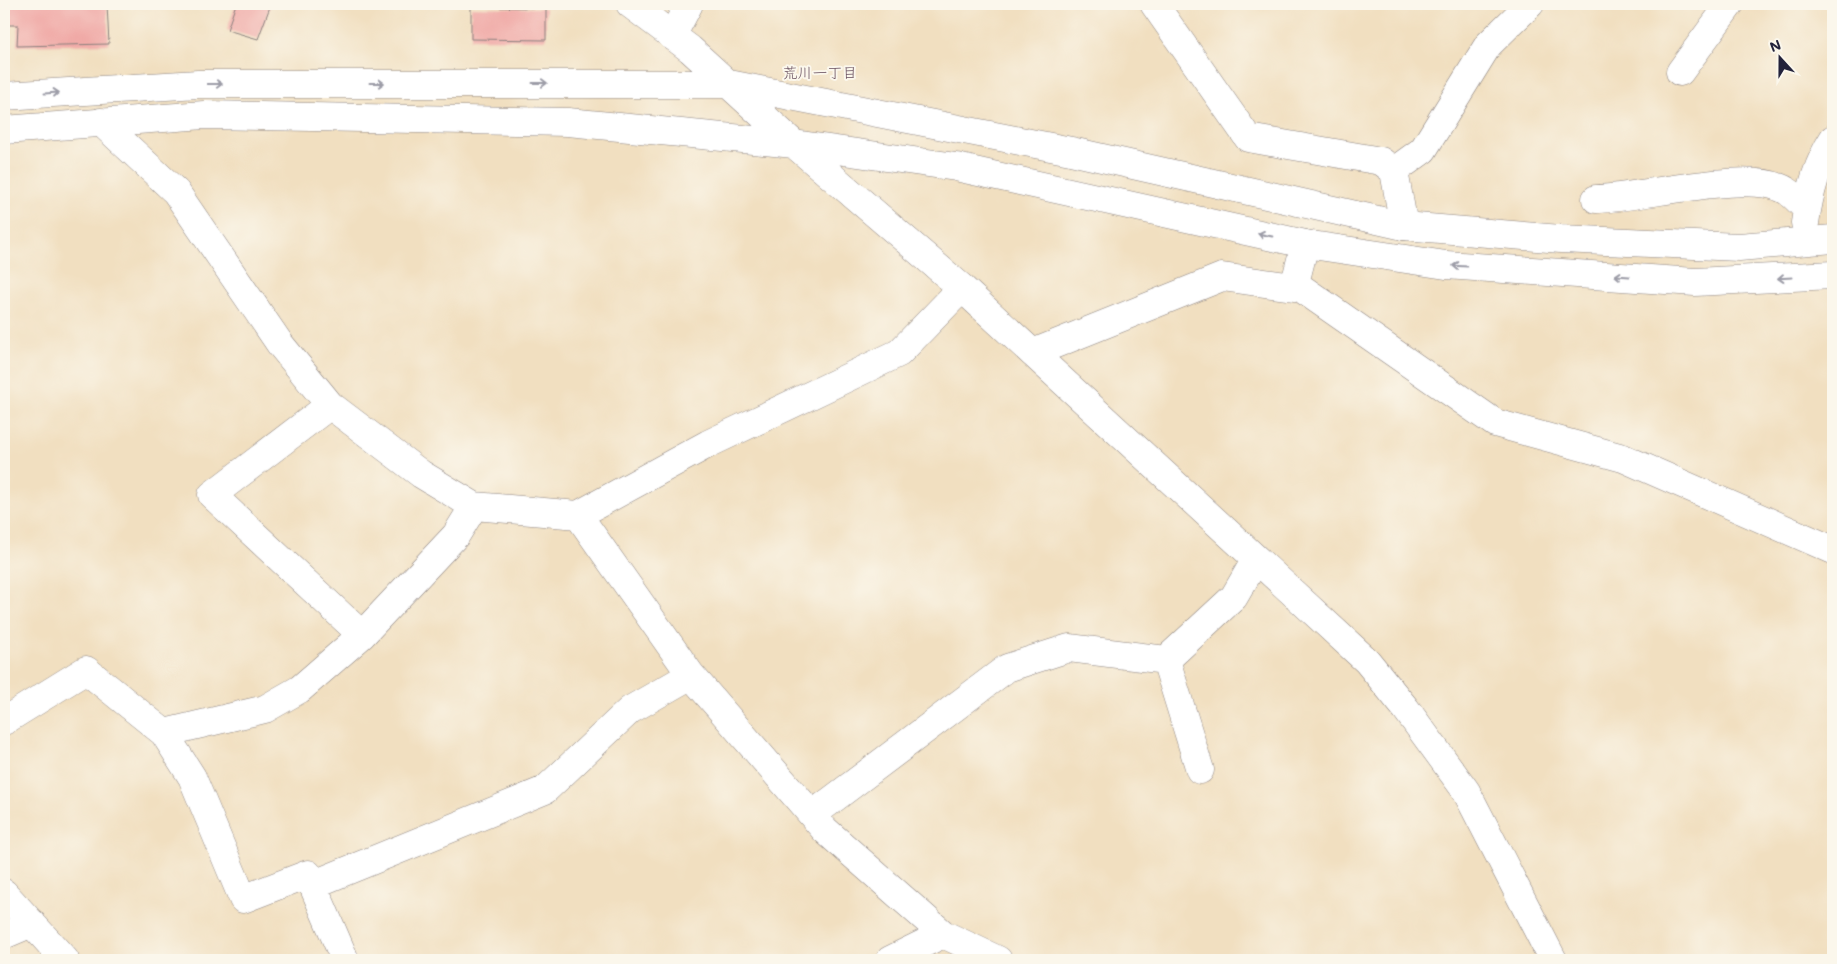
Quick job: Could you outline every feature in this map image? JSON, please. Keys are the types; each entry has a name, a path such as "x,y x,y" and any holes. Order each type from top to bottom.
{"street":[{"path":"630,4 672,36 729,84 794,144 962,288 1255,561 1367,661 1406,709 1466,791 1553,960"},
{"path":"672,36 689,4"},
{"path":"1154,4 1248,138 1381,161 1394,171 1404,226"},
{"path":"1394,171 1423,150 1488,45 1530,4"},
{"path":"1680,72 1730,4"},
{"path":"4,96 198,84 729,84 1071,151 1404,226 1561,239 1739,247 1833,239"},
{"path":"4,130 204,115 568,122 794,144 956,167 1305,244 1446,265 1695,282 1833,276"},
{"path":"101,122 176,192 280,344 330,405 421,474 474,506 578,515 708,444 900,353 962,288"},
{"path":"1802,242 1807,209 1824,178 1826,150 1833,138"},
{"path":"1596,199 1713,184 1756,182 1787,190 1807,209"},
{"path":"1294,287 1305,244"},
{"path":"1033,353 1222,277 1301,288 1495,423 1623,458 1833,550"},
{"path":"330,405 212,495 362,635"},
{"path":"164,733 265,709 300,689 362,635 456,535 474,506"},
{"path":"578,515 691,675 825,830 943,934 991,959"},
{"path":"1166,660 1234,596 1255,561"},
{"path":"812,814 1007,668 1068,648 1166,660"},
{"path":"1166,660 1200,770"},
{"path":"4,722 86,670 164,733 192,777 243,899 308,874 345,960"},
{"path":"312,885 545,790 630,710 691,675"},
{"path":"4,893 65,960"},
{"path":"4,935 32,923"},
{"path":"890,960 943,934"}],"building":[{"path":"4,4 107,4 109,44 17,46 18,25 5,25"},
{"path":"236,4 271,4 258,39 227,30"},
{"path":"471,7 546,8 546,40 471,39"}],"district":[{"name":"荒川一丁目","path":"820,72"}]}
